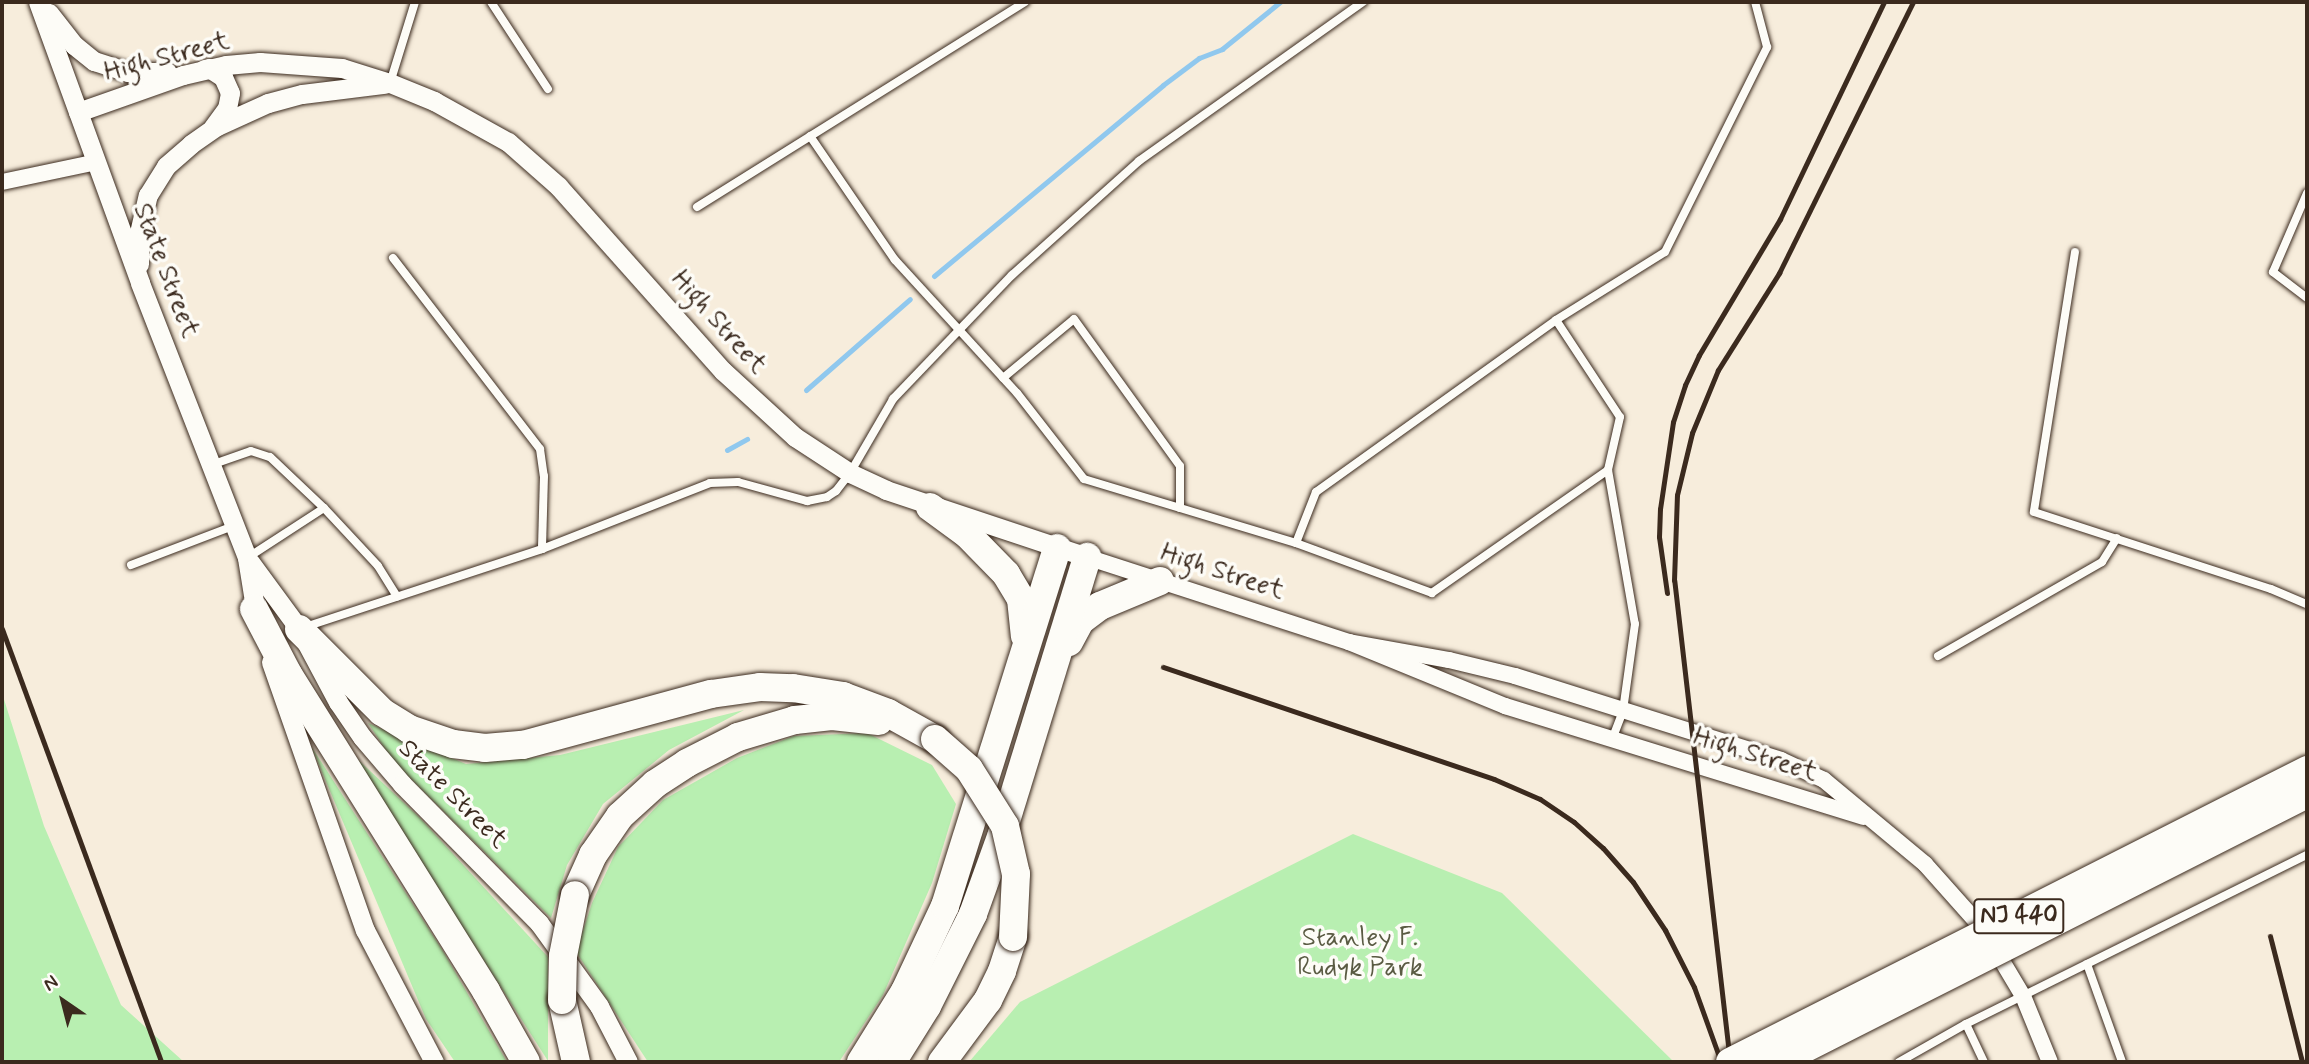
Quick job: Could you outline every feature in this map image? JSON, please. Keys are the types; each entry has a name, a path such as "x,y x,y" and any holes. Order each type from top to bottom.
{"highway":[{"path":"930,507 984,550 1014,586 1024,613 1023,655"},
{"path":"861,1062 905,991 945,906 1057,548"},
{"path":"892,1062 928,1006 973,914 1002,834 1087,557"},
{"path":"1052,667 1080,621 1100,606 1160,581"},
{"path":"254,609 288,674 498,1010 526,1062"},
{"path":"299,629 382,712 409,729 453,744 485,748 523,745 711,694 760,687 793,688 843,696 896,716 935,739 969,769 1004,825 1016,874 1013,937 988,1000 942,1062"},
{"path":"576,1062 562,1000 563,956 575,895 601,841 631,805 687,763 738,737 776,724 832,716 885,722 935,739"},
{"name":"NJ 440","path":"1730,1062 2307,770"},
{"name":"NJ 440","path":"1778,1062 2307,794"}],"street":[{"path":"40,2 74,45 105,66 142,73 209,68 227,84 230,101 222,117 166,166 148,195 139,233 141,283"},
{"name":"State Street","path":"40,2 141,283 247,558 254,609 321,812 365,930 434,1062"},
{"name":"High Street","path":"78,112 154,83 209,68 260,62 295,62 342,68 390,83 477,123 534,163 582,210 741,390 795,437 850,473 930,507 1349,642 1474,694 1869,819"},
{"path":"204,134 232,118 286,98 390,83"},
{"path":"2,182 97,162"},
{"name":"State Street","path":"247,558 299,629 338,702 362,737 402,784 539,923 599,1006 628,1062"},
{"name":"High Street","path":"1349,642 1449,660 1796,765 1836,789 1909,850 1957,897 1995,946 2023,996 2050,1062"}],"lane":[{"path":"390,83 415,2"},
{"path":"491,2 548,89"},
{"path":"697,207 1025,2"},
{"path":"299,629 542,549 710,483 738,482 797,499 817,500 836,491 850,473 893,399 1012,275 1139,161 1363,2"},
{"path":"1296,543 1315,492 1556,320 1665,252 1768,47 1755,2"},
{"path":"810,136 895,260 1003,378 1084,479 1296,543 1432,593 1608,470"},
{"path":"2307,193 2273,272 2307,298"},
{"path":"2075,252 2034,512 2307,604"},
{"path":"393,258 540,449 544,476 542,549"},
{"path":"1003,378 1074,320 1181,466 1180,508"},
{"path":"1556,320 1620,417 1608,470 1635,624 1623,711 1612,738"},
{"path":"211,465 251,451 270,457 324,508 378,566 397,597"},
{"path":"247,558 324,508"},
{"path":"131,565 234,525"},
{"path":"1938,656 2102,562 2117,538"},
{"path":"1899,1062 1966,1024 2307,855"},
{"path":"2087,964 2122,1062"},
{"path":"1966,1024 1984,1062"}],"green space":[{"path":"2,693 44,826 121,1005 184,1062 2,1062"},
{"path":"744,710 669,750 603,804 567,865 551,918 393,761 368,723 466,764 560,755"},
{"path":"867,733 932,765 956,804 932,883 883,995 839,1062 648,1062 576,952 592,903 618,847 663,800 737,758 794,736"},
{"path":"311,746 443,951 507,1062 455,1062 426,1019"},
{"path":"351,753 420,818 548,957 548,1061"},
{"name":"Stanley F. Rudyk Park","path":"1353,834 1502,893 1674,1062 969,1062 1020,1002"}],"waterway":[{"path":"934,276 1163,85 1199,58 1222,49 1280,2"},
{"path":"806,390 910,299"},
{"path":"727,450 747,439"}],"railway":[{"path":"1667,593 1659,537 1660,509 1673,422 1685,385 1699,355 1780,219 1884,2"},
{"path":"1730,1062 1674,580 1677,495 1692,433 1718,370 1779,273 1913,2"},
{"path":"2,629 161,1062"},
{"path":"1163,667 1494,779 1540,799 1574,822 1603,848 1633,882 1665,930 1694,987 1721,1062"},
{"path":"2270,936 2302,1062"}]}
